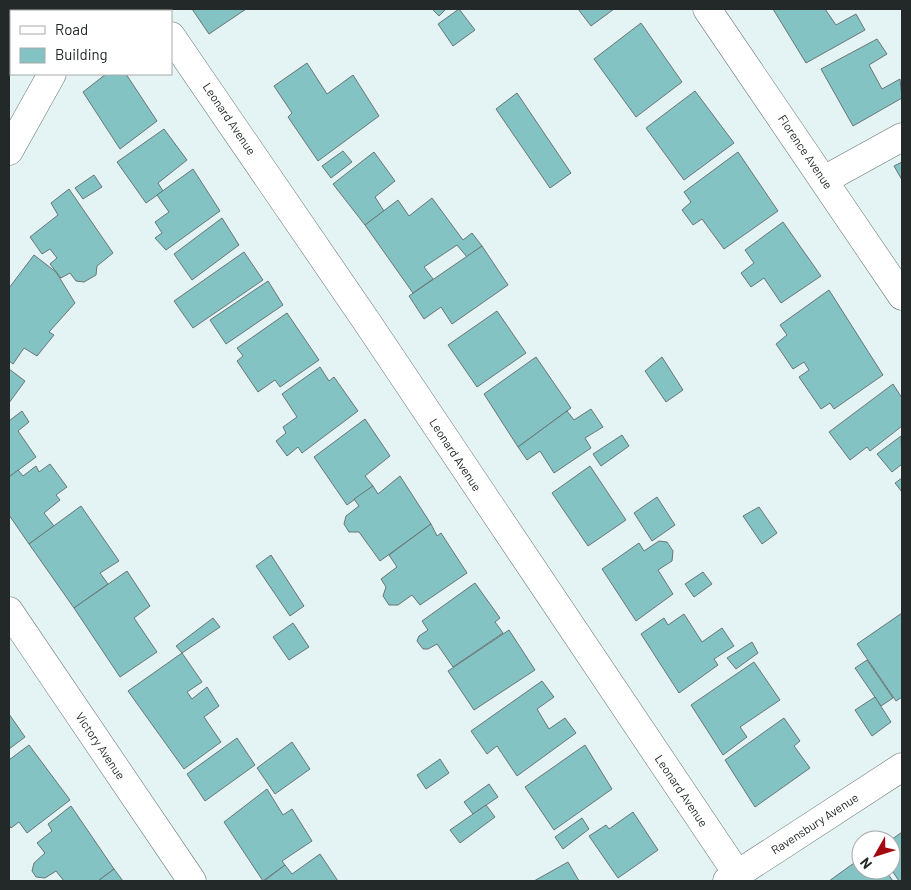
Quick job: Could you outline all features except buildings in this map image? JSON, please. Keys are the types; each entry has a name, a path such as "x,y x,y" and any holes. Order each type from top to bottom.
{"street":[{"name":"Florence Avenue","path":"707,9 902,296"},
{"name":"Leonard Avenue","path":"172,37 367,322 733,878"},
{"path":"9,151 51,75"},
{"path":"824,180 902,137"},
{"name":"Victory Avenue","path":"9,611 192,881"},
{"name":"Ravensbury Avenue","path":"733,878 902,767"}]}
